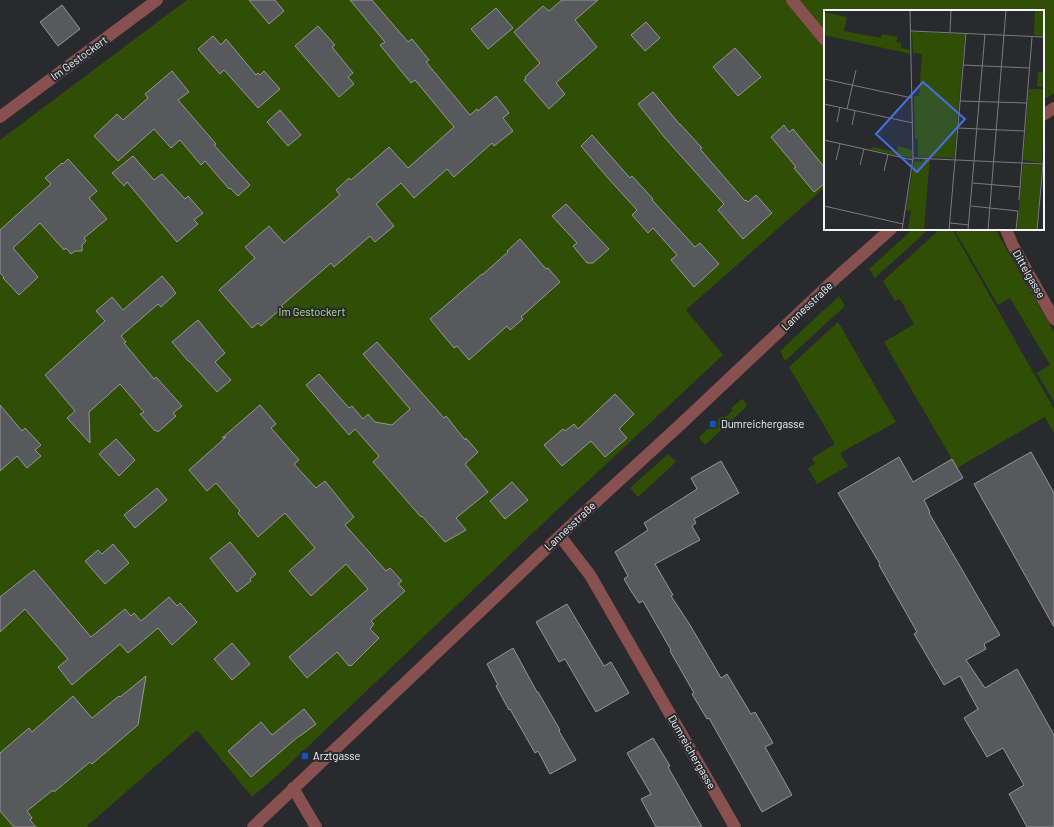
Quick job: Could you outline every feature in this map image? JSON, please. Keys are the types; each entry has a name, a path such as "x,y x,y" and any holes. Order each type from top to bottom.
{"street":[{"name":"Im Gestockert","path":"0,117 157,0"},
{"path":"792,0 824,39"},
{"path":"1044,114 1054,108"},
{"name":"Lannesstraße","path":"252,827 560,536 890,230"},
{"name":"Dittelgasse","path":"1006,230 1012,244 1054,319"},
{"name":"Dumreichergasse","path":"560,536 590,575 735,827"},
{"path":"294,788 316,827"}],"green space":[{"name":"Im Gestockert","path":"187,0 1054,0 1054,93 1044,99 1044,10 824,10 824,188 686,310 723,355 279,774 252,797 197,730 86,827 0,827 0,140"},
{"path":"912,230 928,230 875,278 869,269"},
{"path":"939,230 953,230 1054,409 1054,433 1045,417 957,468 884,342 914,324 900,299 895,301 883,281"},
{"path":"955,230 996,230 1054,332 1054,402 1037,373 1050,365 1010,298 998,305"},
{"path":"839,296 845,306 785,361 780,351"},
{"path":"838,322 896,422 840,453 848,466 817,484 808,468 815,464 812,458 835,444 789,367"},
{"path":"742,399 747,406 705,445 699,438 700,436 722,416 724,418 733,410 731,408"},
{"path":"668,454 676,462 638,497 630,488"}],"building":[{"path":"249,0 275,0 284,11 269,24"},
{"path":"350,0 372,0 408,42 412,39 429,60 426,62 470,115 477,109 478,111 496,96 509,113 503,118 513,131 494,146 492,143 454,177 447,169 414,198 401,183 376,204 394,226 375,242 370,236 334,267 331,263 281,306 283,307 261,326 258,323 252,328 219,290 255,258 245,247 269,226 284,243 340,195 336,190 349,178 351,180 389,147 408,168 454,127 415,80 411,83 380,45 385,42"},
{"path":"562,0 598,0 575,20 597,47 556,83 565,94 549,109 524,80 526,79 525,77 540,63 514,32 543,6 549,11"},
{"path":"62,5 80,29 58,46 40,22"},
{"path":"496,8 513,28 488,49 471,29"},
{"path":"646,22 660,38 645,51 631,35"},
{"path":"318,26 335,45 332,47 353,73 348,77 354,84 339,97 295,46"},
{"path":"213,36 221,45 226,39 256,75 258,73 260,75 264,71 280,89 258,108 224,70 220,74 198,49"},
{"path":"735,48 761,77 738,96 713,67"},
{"path":"172,71 189,92 178,100 216,144 214,145 250,185 238,196 230,188 229,189 205,161 201,165 180,140 171,148 154,129 118,161 94,136 117,114 123,120 148,98 145,94"},
{"path":"653,92 680,125 702,148 700,149 745,201 746,200 748,202 756,195 772,213 743,239 718,210 724,204 665,138 638,104"},
{"path":"280,110 301,135 288,146 267,122"},
{"path":"784,125 789,132 793,129 824,167 824,184 814,192 794,168 796,167 771,137"},
{"path":"592,135 630,178 632,176 695,247 700,243 719,264 694,287 671,260 677,255 653,228 648,233 632,215 637,210 581,146"},
{"path":"133,156 154,180 162,174 185,199 188,196 203,213 194,220 198,224 177,242 127,182 124,186 112,173"},
{"path":"68,159 97,191 89,198 107,219 84,238 86,241 82,245 82,251 75,251 71,254 66,248 64,250 40,223 13,248 38,277 19,295 0,273 0,230 51,184 45,178"},
{"path":"566,204 609,249 593,263 587,263 573,246 577,243 552,216"},
{"path":"520,239 546,269 548,268 560,282 521,317 523,319 510,330 507,326 469,360 457,346 454,348 430,319 508,252 507,251"},
{"path":"162,276 176,293 161,307 158,304 121,336 126,342 124,343 154,379 156,377 182,406 173,413 176,416 158,432 155,431 140,414 144,412 120,384 89,412 90,443 67,418 75,411 45,375 105,321 96,311 112,297 123,310"},
{"path":"198,320 225,353 215,362 231,380 217,392 172,342"},
{"path":"377,342 444,418 446,416 465,440 466,438 478,452 465,464 488,492 456,518 466,530 445,542 373,462 379,456 355,429 349,435 306,385 319,374 349,408 352,406 363,419 368,414 375,422 392,425 410,409 363,354"},
{"path":"615,394 634,414 619,429 627,438 605,457 591,441 562,466 544,445 563,429 565,431 574,424 578,429"},
{"path":"0,405 22,431 25,428 41,445 35,450 41,456 27,468 17,456 0,471"},
{"path":"260,405 276,424 271,428 299,460 294,464 316,488 325,481 354,517 345,525 386,571 390,568 402,581 398,584 405,591 371,621 374,624 370,629 379,638 351,666 349,666 337,652 307,678 289,657 368,589 346,564 311,596 289,571 315,548 285,513 258,537 238,513 240,511 216,483 207,491 189,470 226,437 222,438"},
{"path":"116,439 135,460 119,476 99,454"},
{"path":"1031,452 1054,493 1054,627 974,484"},
{"path":"899,457 913,482 952,459 963,478 924,500 930,512 929,513 1000,635 984,644 986,649 966,660 985,688 1017,669 1054,735 1054,827 1027,827 1009,794 1024,785 1003,748 987,757 964,718 978,709 960,676 944,685 914,634 917,632 879,565 880,564 838,493"},
{"path":"721,461 739,493 694,519 696,523 692,526 700,540 655,564 673,595 671,596 721,678 727,674 751,714 755,712 773,743 765,747 792,795 762,812 709,718 707,719 692,694 694,693 643,601 639,603 624,579 628,576 615,552 648,530 644,523 697,489 691,478"},
{"path":"512,482 528,500 505,519 490,501"},
{"path":"157,488 167,500 135,528 124,515"},
{"path":"230,542 256,574 250,579 251,581 237,592 210,558"},
{"path":"113,544 129,563 105,584 85,561 98,550 102,554"},
{"path":"34,570 91,637 125,609 131,616 134,613 141,621 169,597 177,606 180,603 197,622 172,645 158,628 128,653 120,644 72,685 58,667 68,659 25,609 0,632 0,597"},
{"path":"567,604 604,666 611,662 629,693 596,712 565,659 559,662 536,622"},
{"path":"232,643 250,664 232,680 214,659"},
{"path":"513,648 576,760 550,774 538,751 535,753 510,709 509,710 496,686 498,685 487,664"},
{"path":"146,676 138,725 92,764 90,762 54,792 53,790 27,811 32,818 30,820 36,827 14,827 0,811 0,753 29,728 32,732 73,696 92,718"},
{"path":"304,709 316,724 299,736 251,777 228,751 261,722 272,735"},
{"path":"653,738 670,766 668,767 702,827 656,827 641,799 651,794 627,753"}],"place":[{"name":"Dumreichergasse","path":"713,424"},
{"name":"Arztgasse","path":"305,756"}]}
